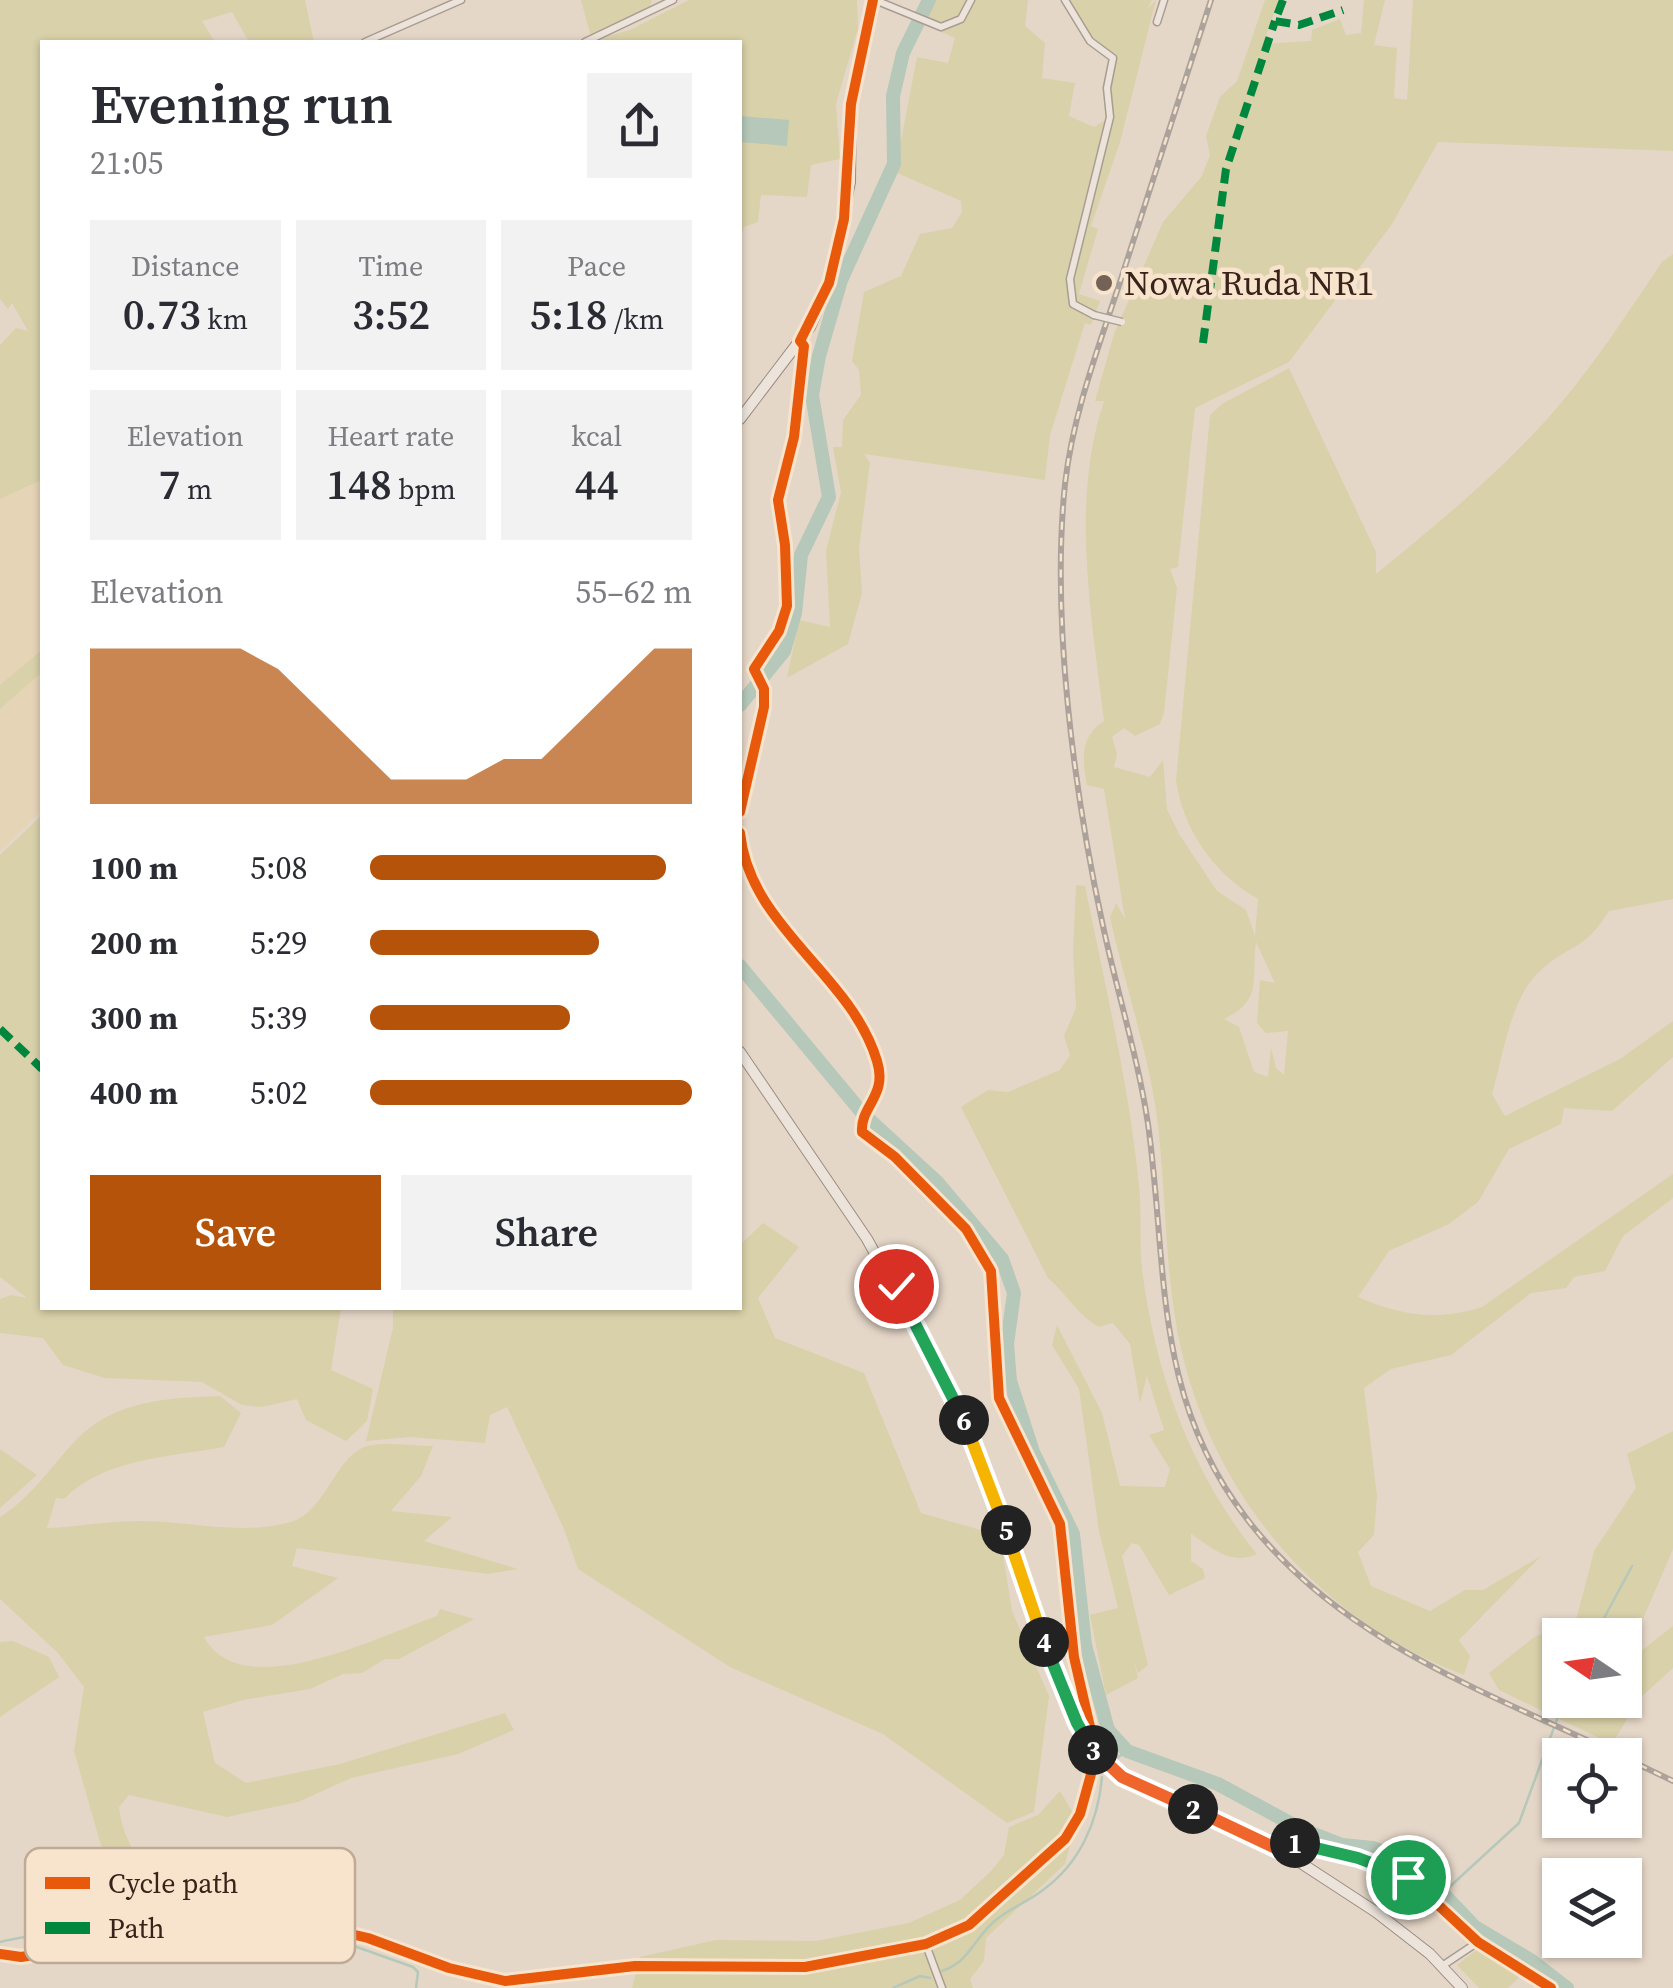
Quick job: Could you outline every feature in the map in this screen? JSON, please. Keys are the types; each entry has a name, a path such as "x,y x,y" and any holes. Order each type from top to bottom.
{"street":[{"path":"370,40 461,0"},
{"path":"742,416 800,341 829,283 844,218 852,104 874,0 932,24 952,25 961,19 971,0"},
{"path":"1065,0 1090,41 1113,58 1107,88 1110,117 1070,279 1073,304 1094,315 1122,322"},
{"path":"1156,22 1164,0"},
{"path":"589,40 667,1"},
{"path":"742,804 761,726 764,689 754,669 779,631 786,606 785,545 778,500 794,437 804,346 800,341"},
{"path":"742,839 761,896 864,1030 880,1077 873,1105 861,1128"},
{"path":"742,1055 868,1239 958,1404 1050,1660 1091,1732"},
{"path":"996,1296 994,1369 999,1398 1060,1524 1074,1657 1099,1759 1138,1785 1284,1852 1376,1912 1442,1966 1462,1988"},
{"path":"355,1935 449,1968 504,1981 635,1966 805,1967 927,1950 969,1925 1064,1840 1080,1814 1092,1767 1099,1759"},
{"path":"1284,1852 1288,1842 1358,1858 1408,1877 1478,1942 1550,1988"},
{"path":"1442,1966 1478,1942"},
{"path":"927,1950 942,1988"},
{"path":"0,1954 25,1955"}],"shaded area":[{"path":"0,0 305,0 314,40 248,40 232,12 202,21 214,40 40,40 40,481 0,499 0,345 16,328 28,331 12,303 8,309 0,299"},
{"path":"581,0 652,1 649,9 591,37"},
{"path":"689,0 857,0 858,28 836,104 840,159 811,165 807,197 761,195 758,222 744,227 742,234 742,40 592,40 630,30"},
{"path":"929,0 1028,0 1025,26 1045,43 1042,78 1075,83 1069,116 1094,127 1110,117 1107,88 1113,58 1090,41 1065,0 1152,0 1147,9 1156,0 1120,142 1091,226 1098,229 1079,294 1100,301 1091,325 1085,323 1050,435 1045,480 864,454 870,463 859,549 862,593 848,644 787,678 799,620 830,627 826,551 841,492 833,447 842,447 843,420 861,395 859,370 852,361 864,292 901,276 920,234 952,228 962,212 961,201 895,172 917,57 948,63 955,38 919,22"},
{"path":"1265,0 1279,0 1263,44 1311,41 1312,30 1340,19 1346,35 1361,33 1364,0 1385,0 1374,45 1397,48 1394,98 1407,100 1413,0 1673,0 1673,151 1438,142 1392,224 1289,362 1195,408 1178,567 1170,569 1177,588 1164,713 1160,724 1135,736 1124,728 1112,737 1117,754 1114,767 1150,777 1163,760 1167,809 1179,834 1217,891 1246,910 1255,936 1258,899 1228,877 1203,849 1186,816 1176,780 1210,415 1222,404 1289,368 1376,552 1376,574 1487,480 1548,418 1593,362 1662,262 1673,254 1673,899 1609,911 1584,941 1540,971 1521,996 1492,1094 1505,1116 1620,1059 1673,1021 1673,1057 1612,1111 1564,1108 1561,1124 1509,1149 1478,1202 1449,1224 1389,1251 1358,1297 1389,1309 1419,1314 1450,1314 1482,1307 1673,1174 1673,1198 1623,1236 1605,1271 1574,1277 1566,1288 1531,1293 1451,1355 1391,1369 1364,1388 1377,1496 1374,1535 1358,1552 1371,1586 1430,1611 1465,1590 1483,1590 1541,1556 1459,1640 1470,1656 1464,1675 1410,1650 1360,1619 1315,1582 1275,1540 1241,1493 1213,1442 1192,1387 1177,1329 1156,1110 1110,917 1116,903 1125,919 1104,789 1087,785 1085,776 1087,741 1104,721 1087,561 1088,480 1104,401 1095,401 1114,334 1163,222 1202,176 1210,155 1206,136 1220,97 1237,81","holes":["1256,942 1275,983 1260,980 1257,1023 1266,1033 1288,1031 1284,1075 1276,1068 1271,1048 1268,1077 1254,1072 1239,1027 1224,1019 1237,1012 1250,996"]},
{"path":"742,116 789,120 787,146 742,142"},
{"path":"40,481 40,812 0,851 0,499"},
{"path":"40,652 40,674 0,709 0,685"},
{"path":"40,817 40,1310 341,1310 331,1370 373,1389 367,1421 346,1441 306,1420 297,1399 262,1407 242,1405 202,1382 105,1378 63,1365 43,1338 0,1333 0,1299 11,1295 27,1298 0,1277 0,855"},
{"path":"1076,885 1085,886 1123,1073 1139,1185 1142,1269 1156,1346 1195,1456 1257,1554 1230,1557 1191,1534 1191,1561 1203,1569 1205,1578 1169,1595 1139,1545 1132,1543 1122,1556 1148,1665 1138,1673 1134,1661 1138,1678 1106,1695 1090,1615 1118,1608 1099,1531 1079,1389 1052,1345 1057,1325 1102,1413 1120,1486 1165,1487 1170,1469 1149,1435 1164,1430 1147,1376 1140,1403 1130,1344 1113,1323 1099,1327 1091,1322 1048,1278 961,1107 988,1090 1008,1092 1060,1070 1070,1055 1064,1036 1076,1008"},
{"path":"763,1223 799,1247 758,1298 775,1338 864,1373 921,1513 991,1533 1001,1541 1012,1611 1049,1696 1034,1812 1007,1823 883,1734 730,1667 578,1569 564,1529 507,1407 490,1415 485,1443 410,1437 366,1441 393,1328 393,1310 742,1310 742,1243"},
{"path":"220,1396 241,1413 224,1447 139,1461 98,1475 64,1499 56,1498 47,1528 139,1521 253,1528 291,1522 314,1506 340,1469 360,1449 379,1444 433,1446 421,1476 391,1511 452,1517 424,1541 518,1569 488,1574 297,1548 292,1566 338,1578 272,1625 204,1637 223,1657 249,1666 280,1666 349,1649 437,1616 440,1609 474,1619 399,1659 385,1659 362,1673 343,1674 310,1689 243,1700 203,1712 215,1763 246,1783 340,1764 505,1713 514,1730 458,1754 351,1778 298,1802 227,1817 129,1795 119,1807 132,1848 102,1848 74,1751 84,1687 58,1653 0,1599 0,1517 31,1491 91,1427 125,1409 181,1398"},
{"path":"1673,1431 1673,1549 1642,1621 1642,1618 1575,1618 1594,1551 1636,1488 1627,1454"},
{"path":"0,1449 37,1475 0,1508"},
{"path":"1673,1626 1673,1668 1642,1696 1642,1650"},
{"path":"1542,1634 1542,1711 1499,1690 1489,1673"},
{"path":"13,1641 49,1657 59,1677 0,1717 0,1642"},
{"path":"1558,1718 1628,1718 1616,1738 1599,1738"},
{"path":"1060,1791 1077,1820 1065,1864 986,1938 984,1961 970,1979 973,1988 632,1988 640,1957 716,1940 816,1941 909,1923 960,1900 1004,1855 1009,1827 1038,1815"},
{"path":"1478,1949 1485,1949 1524,1973 1508,1988 1479,1988 1457,1965"}],"waterway":[{"path":"742,703 784,651 795,613 801,555 829,497 812,395 819,356 841,280 894,164 893,96 903,53 929,0"},
{"path":"742,968 864,1115 938,1183 1002,1259 1014,1293 1007,1344 1010,1381 1033,1452 1073,1534 1085,1645 1108,1730 1127,1751 1218,1784 1301,1829 1342,1845 1373,1848 1414,1863 1475,1927 1532,1961 1567,1988"},
{"path":"1604,1618 1632,1566"},
{"path":"1444,1892 1519,1823 1557,1718"},
{"path":"1114,1760 1127,1751"},
{"path":"942,1971 960,1961 997,1919 1043,1890 1067,1867 1091,1825 1102,1777"},
{"path":"0,1942 25,1937"},
{"path":"355,1946 413,1967 418,1972 416,1988"},
{"path":"893,1988 920,1976 930,1978"}],"railway":[{"path":"1211,0 1080,406 1065,484 1061,536 1063,648 1075,763 1103,926 1144,1099 1169,1329 1179,1378 1194,1426 1216,1473 1247,1519 1284,1561 1325,1598 1418,1659 1582,1738"},
{"path":"1642,1766 1673,1781"}],"marked path":[{"path":"1283,0 1275,21 1299,25 1343,10"},
{"path":"1203,343 1226,169 1275,21"},
{"path":"0,1029 40,1067"}],"cycle path":[{"path":"742,803 764,707 764,689 754,669 779,631 787,606 785,545 778,500 794,437 804,346 800,341 829,283 844,219 851,104 873,0"},
{"path":"742,842 748,867 762,896 846,1002 877,1061 879,1083 862,1132 895,1157 966,1229 991,1271 999,1398 1060,1524 1074,1657 1091,1731 1084,1736 1124,1776 1175,1805 1284,1852 1288,1842 1358,1858 1408,1877 1478,1942 1551,1988"},
{"path":"355,1935 449,1968 505,1981 635,1966 805,1967 926,1944 969,1925 1065,1839 1080,1814 1093,1767 1099,1759"},
{"path":"0,1954 25,1956"}],"place":[{"name":"Nowa Ruda NR1","path":"1104,283"}],"route":[{"path":"896,1286 958,1404 982,1460 1050,1660 1077,1723 1104,1765 1138,1785 1284,1852 1288,1842 1358,1858 1408,1877"}]}
